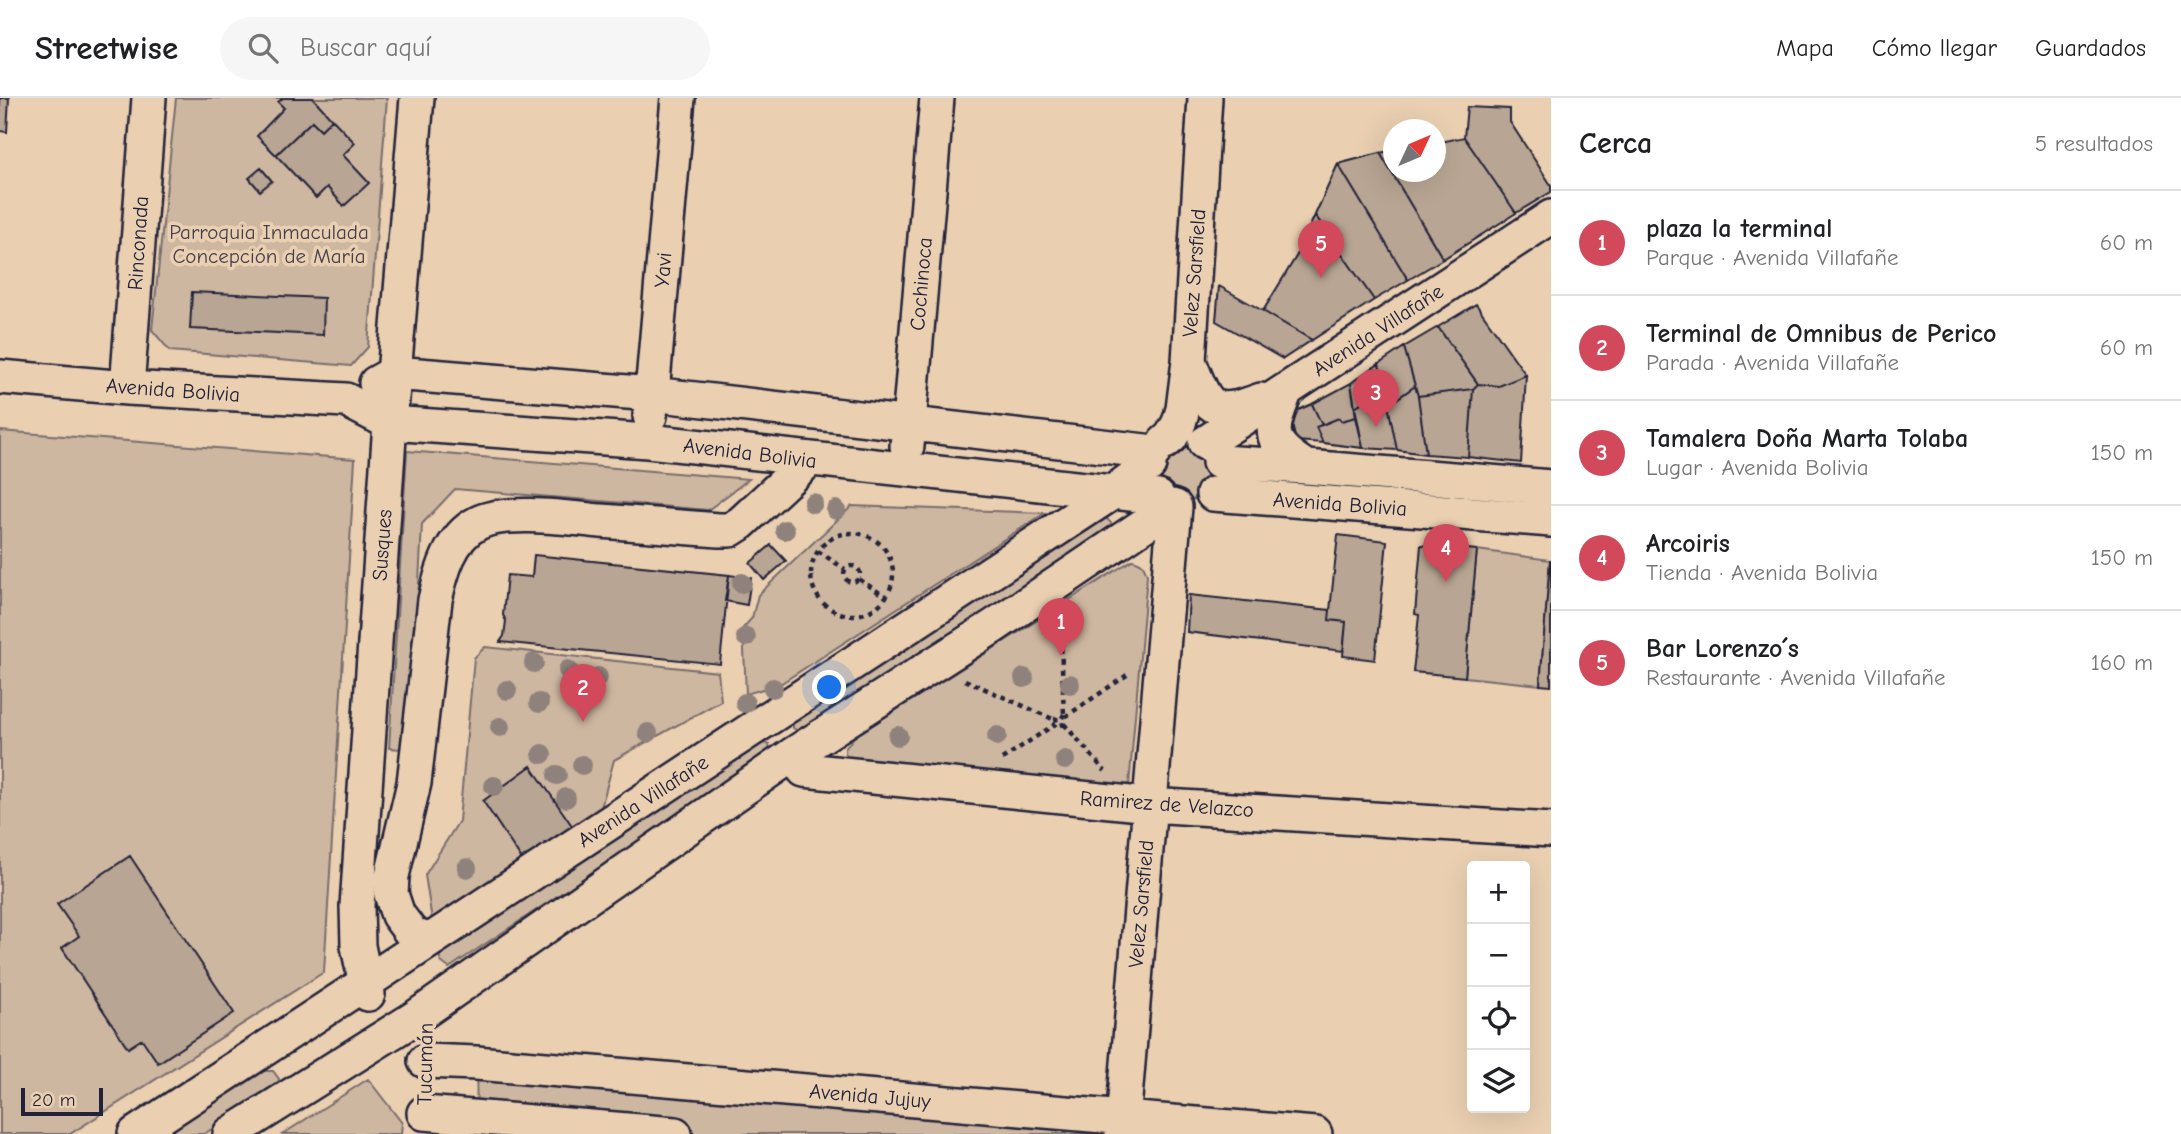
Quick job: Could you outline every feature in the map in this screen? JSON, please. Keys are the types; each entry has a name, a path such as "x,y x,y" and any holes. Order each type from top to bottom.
{"street":[{"name":"Rinconada","path":"127,388 149,98"},
{"name":"Susques","path":"417,98 390,423 357,906 379,944 424,1098"},
{"name":"Yavi","path":"648,441 678,98"},
{"name":"Cochinoca","path":"905,469 937,98"},
{"name":"Velez Sarsfield","path":"1156,453 1171,437 1183,409 1189,360 1205,98"},
{"name":"Avenida Villafañe","path":"1212,467 1286,390 1551,217"},
{"path":"1189,360 1205,398 1214,407 1225,410 1242,407 1286,390"},
{"path":"346,400 394,373 652,394 1156,453"},
{"name":"Avenida Bolivia","path":"0,377 127,388 346,400 390,423 648,441 1112,493 1168,503"},
{"path":"1286,390 1275,419 1275,438 1286,455 1306,467"},
{"path":"1178,437 1192,437 1212,467 1202,504 1189,508 1168,503 1152,488 1148,476 1156,453 1178,437"},
{"name":"Avenida Villafañe","path":"230,1134 396,995 429,940 1112,493 1156,453"},
{"path":"429,940 413,935 398,915 391,894 392,876 414,783 435,600 447,559 462,536 478,523 496,518 532,515 730,530 809,460"},
{"name":"Avenida Bolivia","path":"1212,467 1306,467 1551,487"},
{"name":"Avenida Bolivia","path":"1212,467 1551,520"},
{"name":"Velez Sarsfield","path":"1122,1126 1150,805 1168,503"},
{"name":"Avenida Villafañe","path":"135,1134 396,995 792,755 994,626 1168,503"},
{"name":"Ramirez de Velazco","path":"792,755 804,770 1150,805 1551,830"},
{"name":"Tucumán","path":"396,995 424,1098"},
{"name":"Avenida Jujuy","path":"424,1098 476,1063 1122,1126 1315,1134"},
{"path":"424,1098 602,1131 675,1134"}],"path":[{"path":"850,532 862,533 874,539 884,547 891,558 892,584 886,597 878,607 866,613 841,614 830,609 814,590 811,577 812,563 818,551 826,541 850,532"},
{"path":"818,551 845,569"},
{"path":"845,569 855,566 860,572 859,579"},
{"path":"845,569 845,580 853,582 859,579"},
{"path":"859,579 886,597"},
{"path":"1049,625 1071,611"},
{"path":"1060,618 1064,719"},
{"path":"1128,686 1131,660"},
{"path":"975,673 965,680 1060,725 1064,719 1129,673"},
{"path":"992,765 1056,722 1057,716 1064,719 1112,778"}],"green space":[{"name":"Parroquia Inmaculada Concepción de María","path":"176,98 387,98 368,347 351,366 170,351 152,330"},
{"path":"0,431 355,459 324,972 70,1134 0,1134"},
{"path":"1185,442 1193,445 1212,465 1214,480 1207,491 1185,502 1155,480 1156,461"},
{"path":"407,451 749,479 708,510 455,489 422,524 411,738 402,737 401,749 389,748"},
{"path":"852,506 1045,513 780,684 746,694 743,628 752,618 758,595"},
{"path":"1105,517 1113,530 803,734 793,728 793,719"},
{"path":"1477,550 1550,560 1540,685 1465,677"},
{"path":"1132,560 1142,564 1147,575 1128,798 846,761 845,749 854,737"},
{"path":"485,647 718,672 721,701 614,760 599,815 432,920 425,875 459,821 474,658"},
{"path":"760,743 769,744 771,754 449,968 441,962 439,953"},
{"path":"476,1063 1315,1134 675,1134 477,1117"},
{"path":"264,1071 273,1071 279,1079 276,1087 204,1134 167,1134"},
{"path":"368,1079 402,1123 401,1134 283,1134"}],"building":[{"path":"0,98 9,98 7,132 0,131"},
{"path":"283,98 313,98 332,119 321,130 312,121 276,155 257,136 284,108 278,102"},
{"path":"1467,107 1510,109 1510,122 1551,185 1551,192 1516,213 1464,137"},
{"path":"332,119 355,143 343,155 369,183 344,206 327,187 316,198 276,155 312,121 321,130"},
{"path":"1464,137 1516,213 1443,259 1397,182 1446,182 1446,141"},
{"path":"1380,153 1383,158 1383,182 1397,182 1443,259 1408,280 1338,164"},
{"path":"1338,164 1408,280 1374,300 1315,215"},
{"path":"261,168 272,181 260,191 249,178"},
{"path":"1315,215 1374,300 1312,340 1263,311 1297,255"},
{"path":"1219,286 1312,340 1283,359 1216,321"},
{"path":"192,292 324,298 323,335 190,329"},
{"path":"1476,304 1526,375 1499,386 1478,384 1438,327"},
{"path":"1438,327 1478,384 1473,389 1418,396 1404,347"},
{"path":"1404,347 1415,386 1388,405 1379,364"},
{"path":"1379,364 1384,388 1368,398 1362,375"},
{"path":"1362,375 1368,398 1355,407 1351,383"},
{"path":"1526,375 1521,463 1468,457 1473,389 1478,384 1499,386"},
{"path":"1351,383 1356,417 1341,421 1339,418 1322,425 1312,404"},
{"path":"1415,386 1426,454 1397,450 1388,405"},
{"path":"1384,388 1397,450 1363,448 1355,407"},
{"path":"1473,389 1468,457 1426,454 1418,396"},
{"path":"1312,404 1322,425 1316,427 1323,443 1296,441 1291,420 1296,411"},
{"path":"1356,417 1363,448 1323,443 1316,427 1339,418 1341,421"},
{"path":"1338,535 1387,541 1375,660 1343,656 1346,622 1329,620"},
{"path":"771,545 786,561 764,580 750,563"},
{"path":"1421,545 1477,550 1465,677 1413,672 1419,615 1415,614"},
{"path":"534,555 729,575 720,664 500,642 504,636 506,621 503,615 507,575 532,577"},
{"path":"1551,560 1551,686 1540,685"},
{"path":"729,575 751,578 747,605 725,601"},
{"path":"1189,595 1330,610 1329,620 1346,622 1343,651 1187,632"},
{"path":"531,766 577,833 528,869 483,801"},
{"path":"130,856 234,1013 158,1063 142,1039 128,1048 62,948 79,936 57,904"}],"place":[{"name":"Bar Lorenzo´s","path":"1321,278"},
{"name":"Tamalera Doña Marta Tolaba","path":"1376,427"},
{"name":"Arcoiris","path":"1446,582"},
{"name":"plaza la terminal","path":"1061,656"},
{"name":"Terminal de Omnibus de Perico","path":"583,722"}]}
